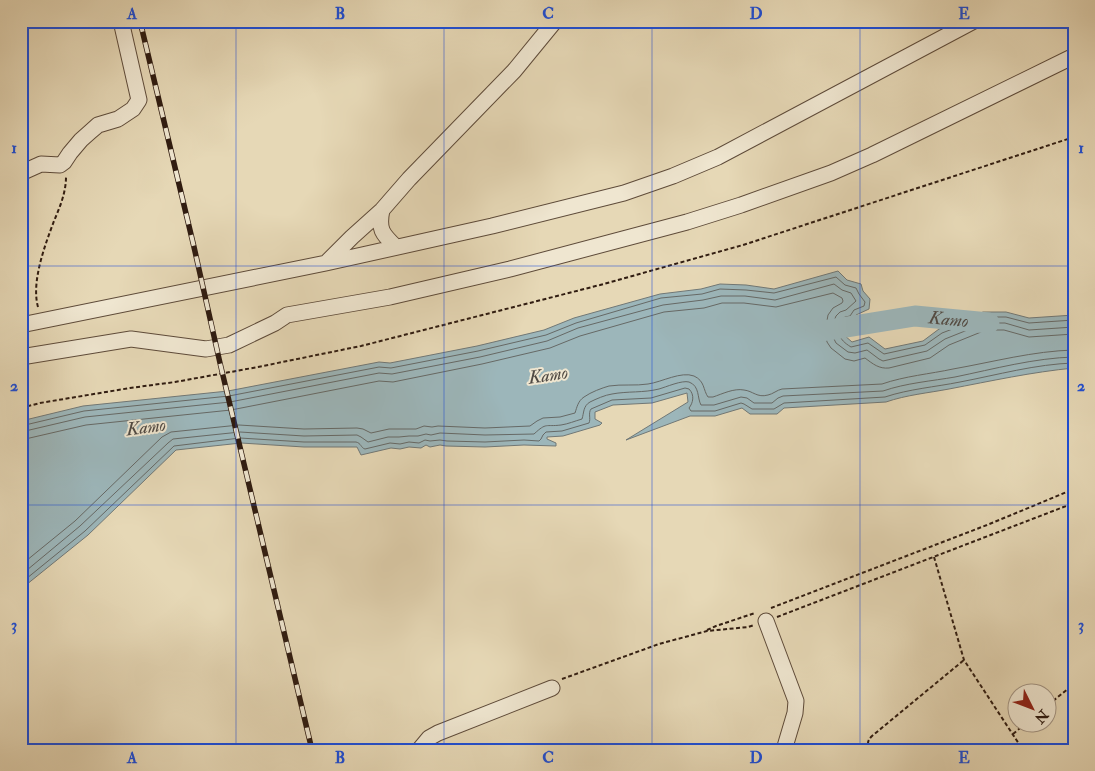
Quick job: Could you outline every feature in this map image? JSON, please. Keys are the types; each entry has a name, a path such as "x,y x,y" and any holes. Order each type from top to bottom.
{"street":[{"path":"21,173 41,164 60,165 81,140 98,125 118,118 133,109 139,100 121,21"},
{"path":"326,262 382,210 404,184 514,71 555,21"},
{"path":"21,325 492,226 624,193 673,176 718,157 974,21"},
{"path":"21,357 131,340 206,349 229,345 287,315 390,297 520,267 688,222 832,173 1074,56"},
{"path":"382,210 380,228 396,247"},
{"path":"766,614 796,701 784,750"},
{"path":"420,750 429,738 438,733 552,688"}],"path":[{"path":"21,408 40,402 175,382 361,346 572,293 743,245 1074,137"},
{"path":"42,321 36,299 36,285 45,246 59,209 66,182 66,168 62,163"},
{"path":"552,688 556,682 659,644 707,631 748,627 766,614 1074,490"},
{"path":"707,631 716,626 766,614 934,557 1074,503"},
{"path":"934,557 964,660 1008,726"},
{"path":"870,750 868,740 872,736 964,660"},
{"path":"1058,697 1074,684"},
{"path":"1013,734 1023,750"}],"water":[{"path":"838,271 847,280 861,284 863,291 870,299 869,309 856,315 858,320 846,322 844,335 852,342 869,337 885,349 923,341 939,329 983,312 1006,312 1029,318 1074,315 1074,368 1011,377 886,402 784,408 777,414 750,414 742,408 715,416 690,416 626,440 688,402 687,393 652,403 613,405 595,412 595,419 602,423 600,425 563,436 547,437 547,439 556,443 556,446 485,447 440,445 430,447 426,445 421,448 391,448 361,455 357,447 304,447 241,443 176,450 88,535 21,589 21,421 83,406 228,391 379,362 390,363 477,346 544,330 574,318 660,294 701,289 720,284 774,289"}],"waterway":[{"name":"Kamo","path":"816,332 915,316 989,323"}],"railway":[{"path":"140,21 312,750"}]}
